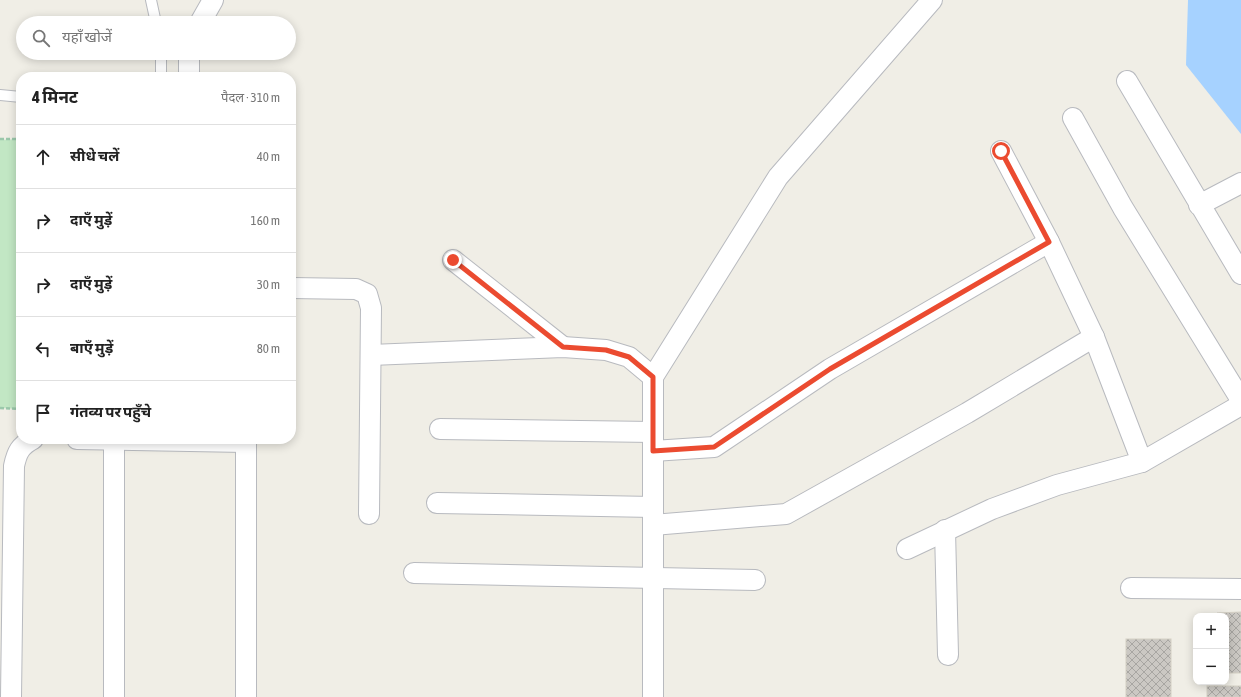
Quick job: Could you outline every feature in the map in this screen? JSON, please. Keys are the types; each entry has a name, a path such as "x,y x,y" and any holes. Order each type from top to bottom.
{"street":[{"path":"204,16 213,0"},
{"path":"653,697 653,377 778,177 932,0"},
{"path":"189,60 189,72"},
{"path":"1127,81 1241,274"},
{"path":"1073,118 1123,208 1241,400"},
{"path":"1001,151 1049,242 1094,337 1142,462"},
{"path":"1199,205 1241,183"},
{"path":"440,429 653,441 714,447 830,369 1049,242"},
{"path":"453,260 563,347"},
{"path":"296,288 356,289 367,294 371,308 369,514"},
{"path":"437,503 653,516 786,514 967,412 1094,337"},
{"path":"371,355 563,347 606,350 629,357 653,377"},
{"path":"907,549 992,509 1057,485 1142,462 1241,405"},
{"path":"11,697 6,618 14,466 17,454 24,444"},
{"path":"114,444 114,697"},
{"path":"246,444 246,697"},
{"path":"945,530 948,655"},
{"path":"414,574 755,580"},
{"path":"1131,588 1241,589"}],"lane":[{"path":"151,0 154,16"},
{"path":"161,60 161,72"},
{"path":"0,95 16,97"}],"path":[{"path":"0,139 16,139"},
{"path":"0,408 16,409"}],"green space":[{"path":"16,139 16,409 0,408 0,140"}],"water":[{"path":"1188,0 1241,0 1241,134 1186,65"}],"building":[{"path":"1241,612 1241,673 1229,673 1229,613 1217,613"},
{"path":"1126,639 1171,639 1171,697 1126,697"},
{"path":"1207,686 1241,686 1241,697 1207,697"}],"route":[{"path":"453,260 563,347 606,350 629,357 653,377 653,451 714,447 830,369 1049,242 1001,151"}]}
